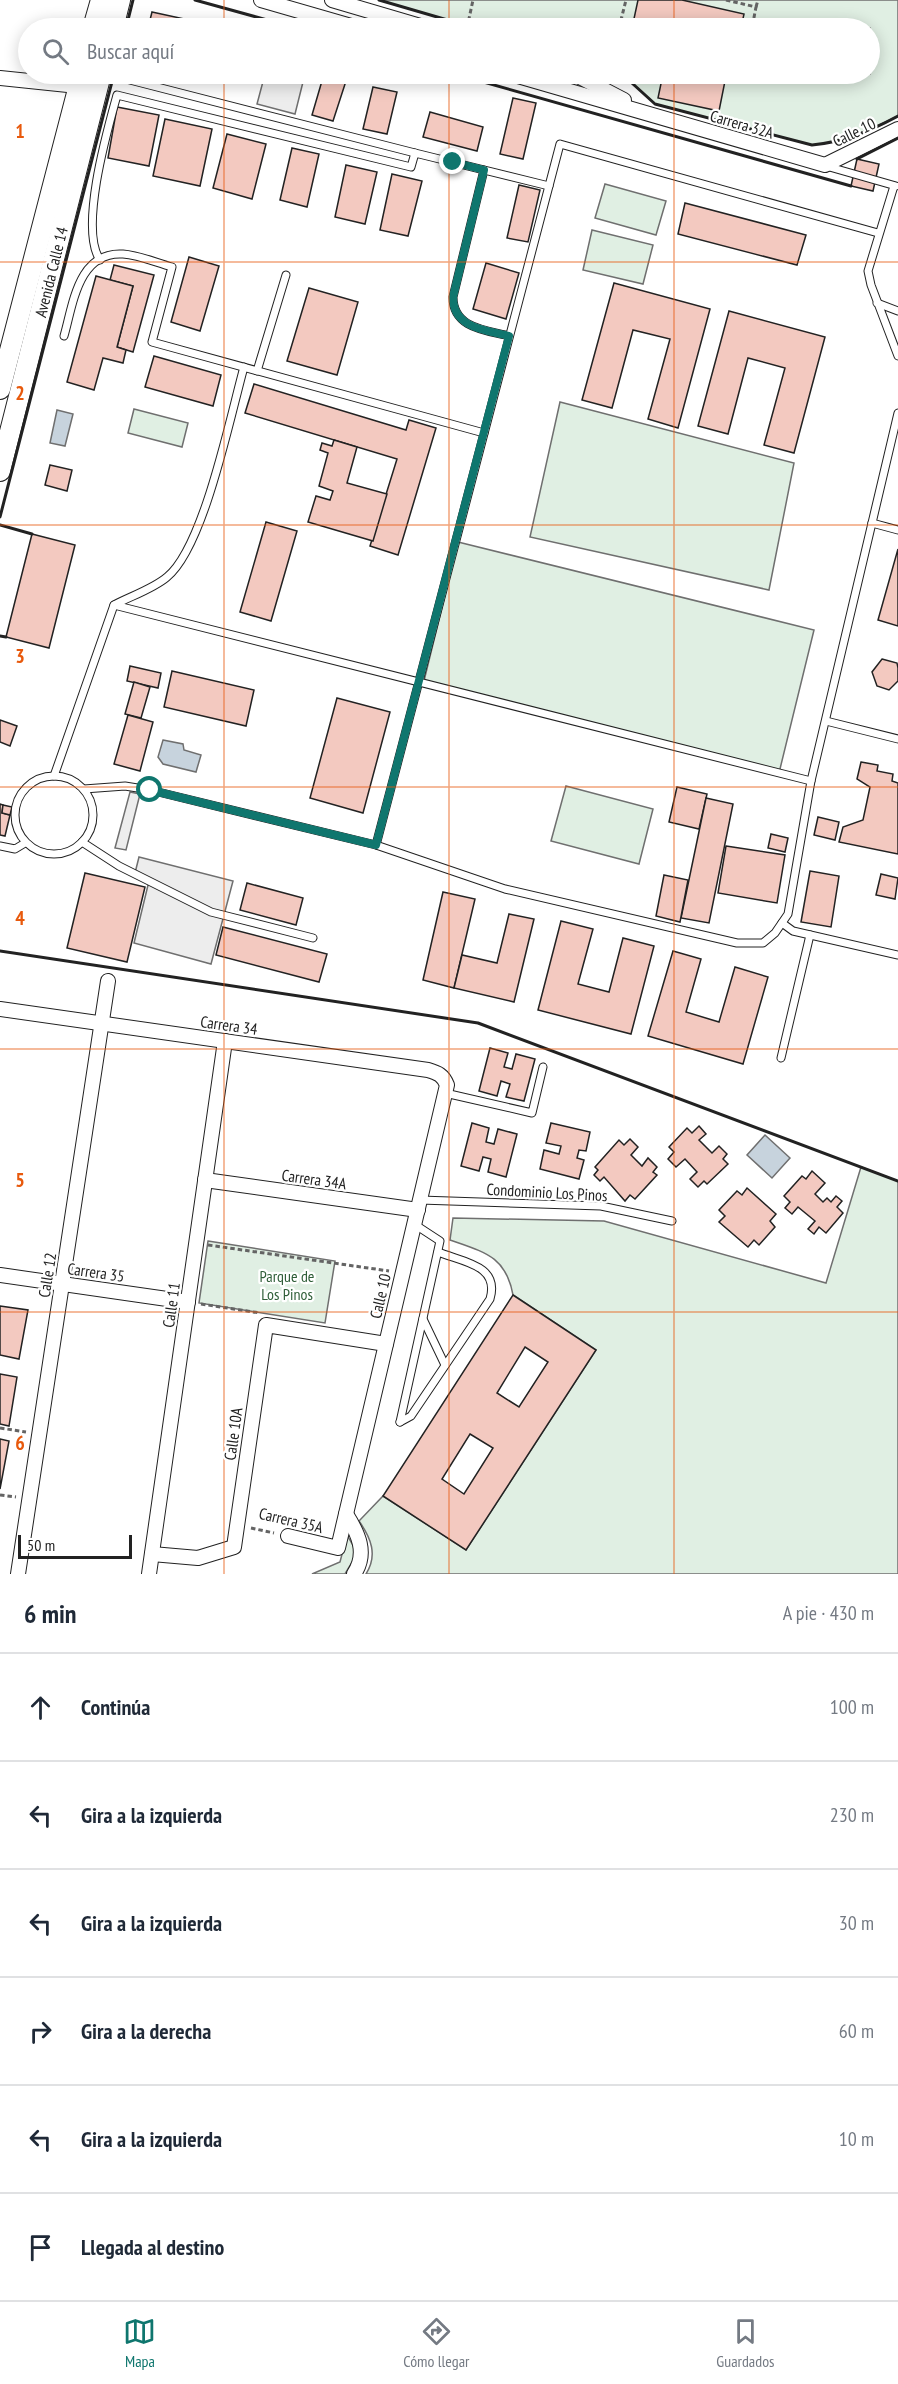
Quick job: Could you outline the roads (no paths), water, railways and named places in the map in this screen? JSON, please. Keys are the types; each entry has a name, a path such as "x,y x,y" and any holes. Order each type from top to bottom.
{"main road":[{"path":"96,18 101,0"},
{"path":"116,18 120,0"},
{"name":"Avenida Calle 14","path":"0,389 6,343 89,84"},
{"name":"Avenida Calle 14","path":"0,471 31,350 89,84"}],"street":[{"path":"261,0 323,18"},
{"path":"332,0 393,18"},
{"path":"0,78 18,78"},
{"name":"Carrera 32A","path":"546,84 825,165"},
{"name":"Carrera 32A","path":"593,84 650,114"},
{"name":"Calle 10","path":"825,165 898,129"},
{"path":"6,343 31,350"},
{"name":"Calle 12","path":"18,1574 108,981"},
{"name":"Carrera 34","path":"0,1009 428,1070 439,1073 446,1089"},
{"name":"Calle 11","path":"149,1574 225,1041"},
{"name":"Calle 10","path":"338,1548 446,1089"},
{"name":"Carrera 34A","path":"205,1180 419,1205"},
{"name":"Carrera 35","path":"0,1275 188,1302"},
{"name":"Calle 10A","path":"152,1554 198,1558 234,1547 266,1325 386,1344"},
{"path":"346,1514 357,1531 361,1545 361,1557 354,1574"},
{"name":"Carrera 35A","path":"288,1536 338,1548"}],"lane":[{"path":"145,84 549,186"},
{"path":"100,260 93,250 94,203 103,150 117,95 411,167 415,153"},
{"path":"376,845 560,144 878,232"},
{"path":"825,165 896,187 878,232 868,271 877,303 898,356"},
{"path":"484,170 453,297 453,306 462,321 470,326 509,336"},
{"path":"64,336 80,277 100,260 123,254 172,267 152,342 484,433"},
{"path":"257,371 286,275"},
{"path":"877,303 898,311"},
{"path":"54,776 114,605 166,578 183,560 198,532 244,367"},
{"path":"84,789 125,786 150,790 376,845 505,889 737,943 763,943 775,933 788,914 812,781 898,413"},
{"path":"872,523 898,530"},
{"path":"114,605 812,781"},
{"path":"826,721 898,739"},
{"path":"54,776 75,782 84,789 93,810 89,833 82,842 72,850 60,854 47,854 25,843 15,822 18,800 32,782 54,776"},
{"path":"82,842 119,866 211,912 313,938"},
{"path":"0,846 15,849 25,843"},
{"path":"782,923 793,931 898,955"},
{"path":"781,1058 810,935"},
{"path":"446,1089 532,1113 543,1067"},
{"name":"Condominio Los Pinos","path":"419,1205 601,1206 672,1221"},
{"path":"414,1224 440,1241 400,1422 409,1419 490,1299 494,1286 492,1278 484,1270 438,1252"},
{"path":"423,1319 445,1365"}],"park label":[{"name":"Parque de Los Pinos","path":"287,1285"}]}
